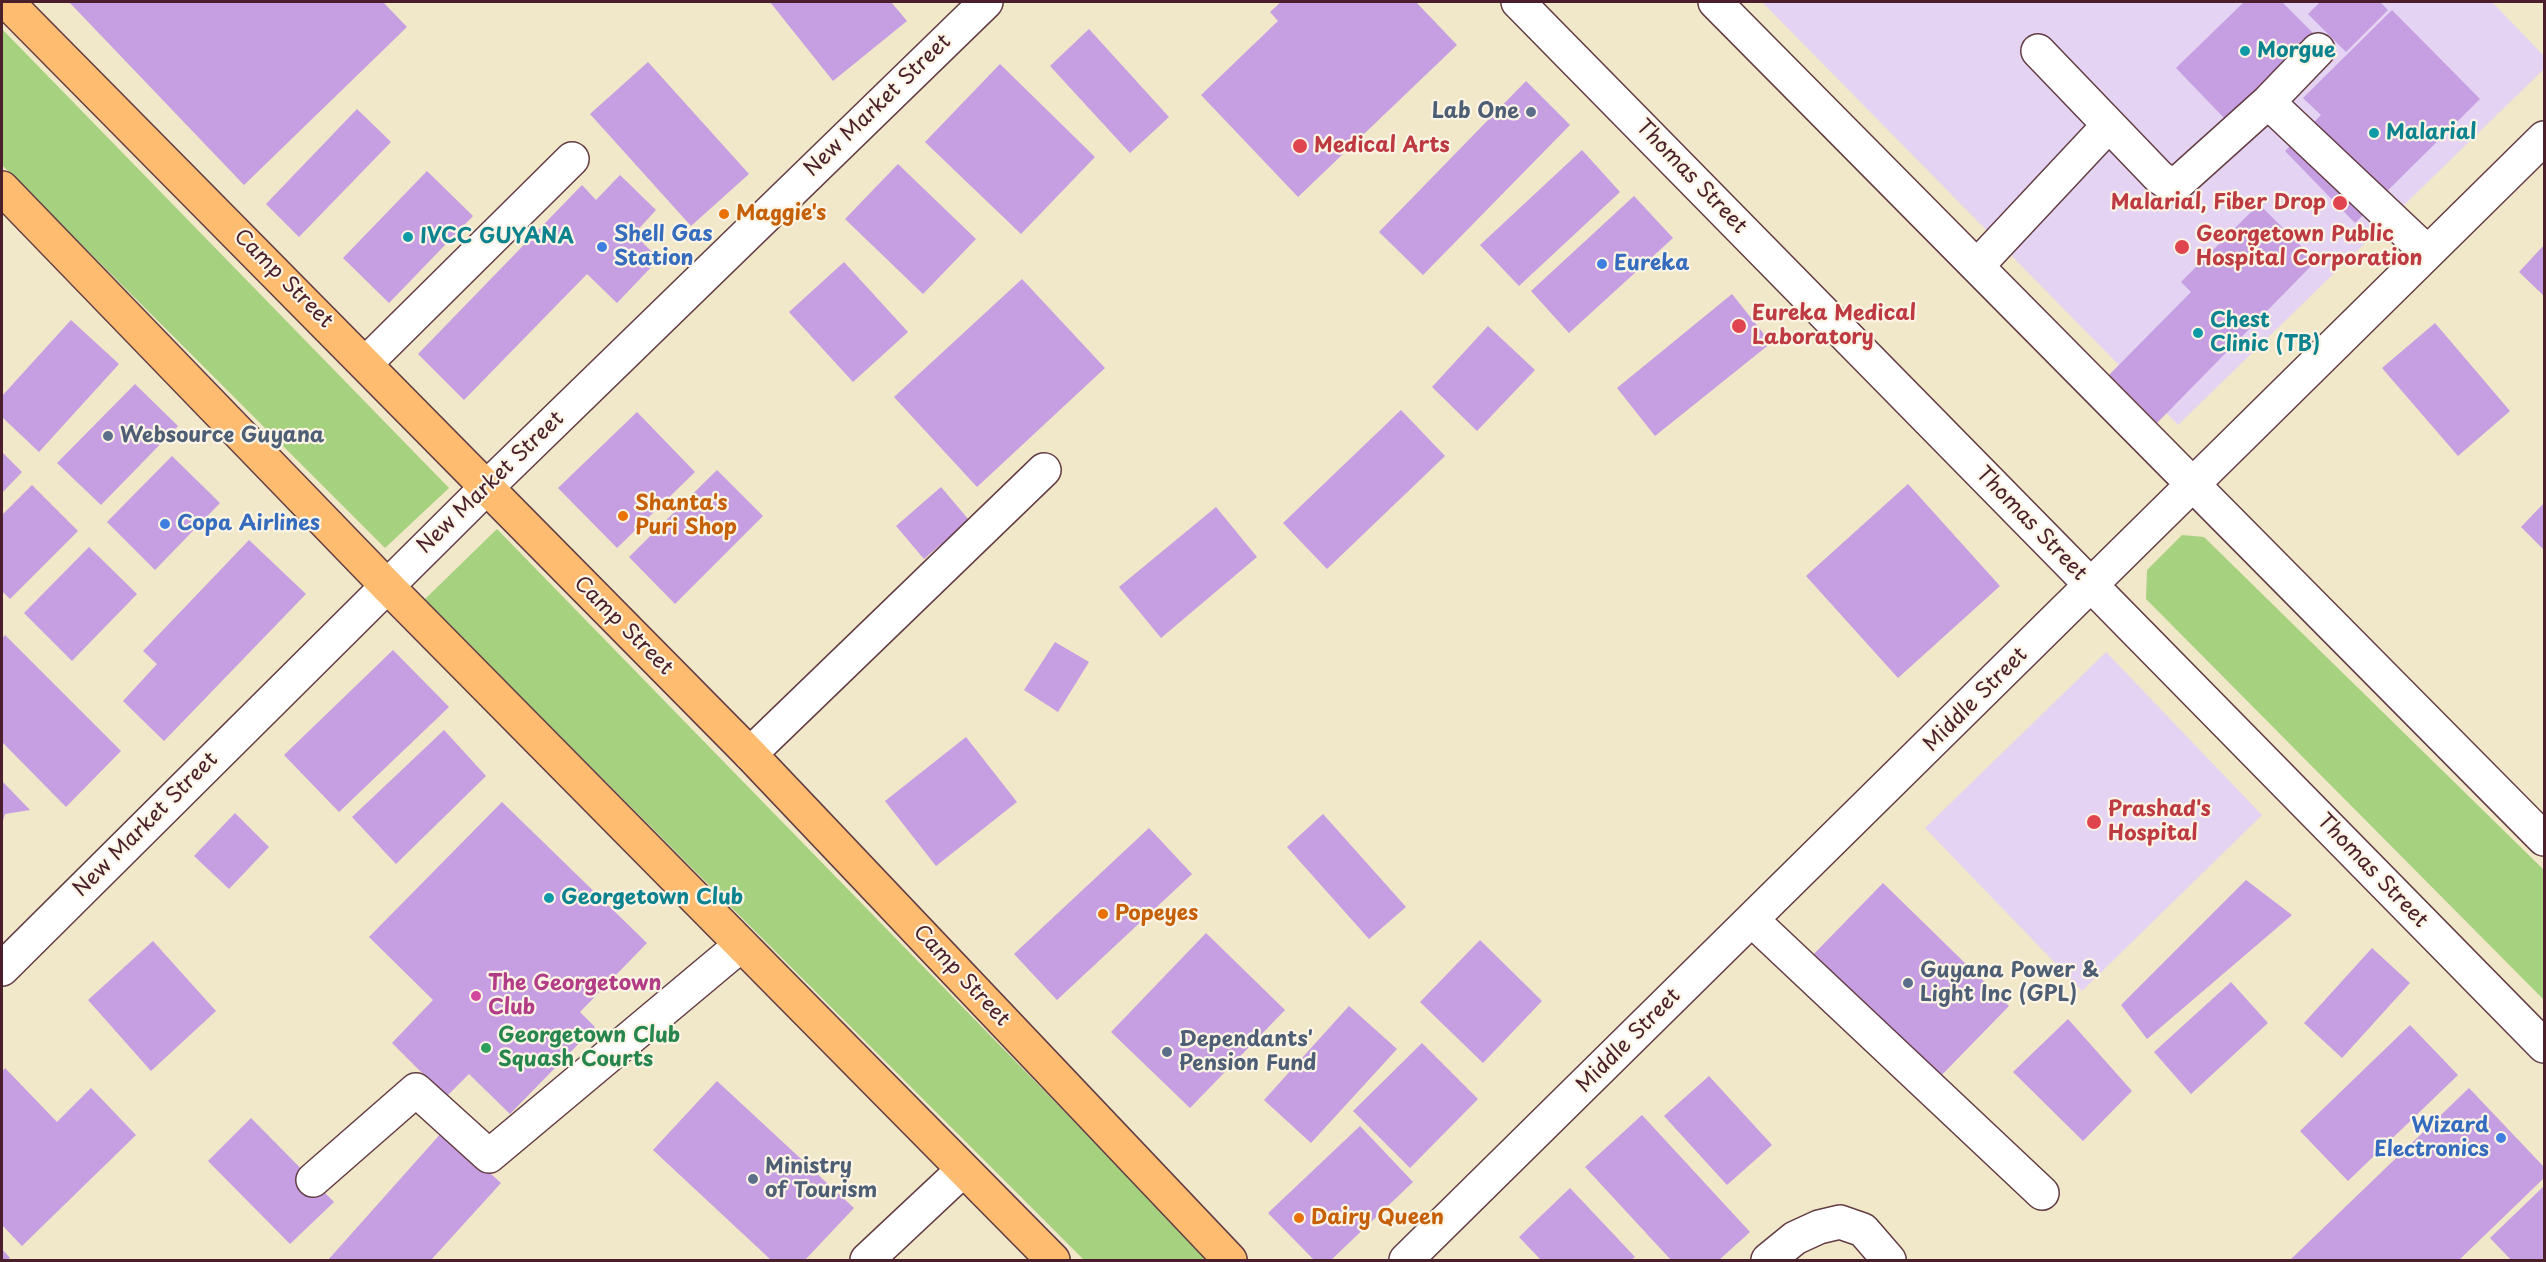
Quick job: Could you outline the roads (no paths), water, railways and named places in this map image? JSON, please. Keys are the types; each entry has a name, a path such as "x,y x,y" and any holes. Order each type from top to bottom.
{"main road":[{"name":"Camp Street","path":"17,5 486,488 750,754 1230,1260"},
{"path":"2,188 387,586 1053,1260"}],"street":[{"name":"New Market Street","path":"2,969 486,488 986,2"},
{"name":"Thomas Street","path":"1518,2 2544,1046"},
{"path":"1715,2 2544,839"},
{"path":"2038,51 2159,177 2168,183 2178,183 2268,102 2318,50"},
{"path":"2268,102 2427,252"},
{"path":"1977,266 2109,124"},
{"name":"Middle Street","path":"1406,1260 2544,138"},
{"path":"366,363 572,159"},
{"path":"750,754 1044,470"},
{"path":"1752,920 2042,1193"},
{"path":"313,1180 416,1090 489,1156 741,945"},
{"path":"867,1260 963,1170"},
{"path":"1767,1260 1795,1238 1819,1227 1840,1222 1863,1230 1889,1260"}],"place":[{"name":"Morgue","path":"2245,51"},
{"name":"Lab One","path":"1531,112"},
{"name":"Malarial","path":"2374,133"},
{"name":"Medical Arts","path":"1300,146"},
{"name":"Malarial, Fiber Drop","path":"2340,203"},
{"name":"Maggie's","path":"724,214"},
{"name":"IVCC GUYANA","path":"408,237"},
{"name":"Shell Gas Station","path":"602,247"},
{"name":"Georgetown Public Hospital Corporation","path":"2182,247"},
{"name":"Eureka","path":"1602,264"},
{"name":"Eureka Medical Laboratory","path":"1739,326"},
{"name":"Chest Clinic (TB)","path":"2198,333"},
{"name":"Websource Guyana","path":"108,436"},
{"name":"Shanta's Puri Shop","path":"623,516"},
{"name":"Copa Airlines","path":"165,524"},
{"name":"Prashad's Hospital","path":"2094,822"},
{"name":"Georgetown Club","path":"549,898"},
{"name":"Popeyes","path":"1103,914"},
{"name":"Guyana Power & Light Inc (GPL)","path":"1908,983"},
{"name":"The Georgetown Club","path":"476,996"},
{"name":"Georgetown Club Squash Courts","path":"486,1048"},
{"name":"Dependants' Pension Fund","path":"1167,1052"},
{"name":"Wizard Electronics","path":"2501,1138"},
{"name":"Ministry of Tourism","path":"753,1179"},
{"name":"Dairy Queen","path":"1299,1218"}]}
